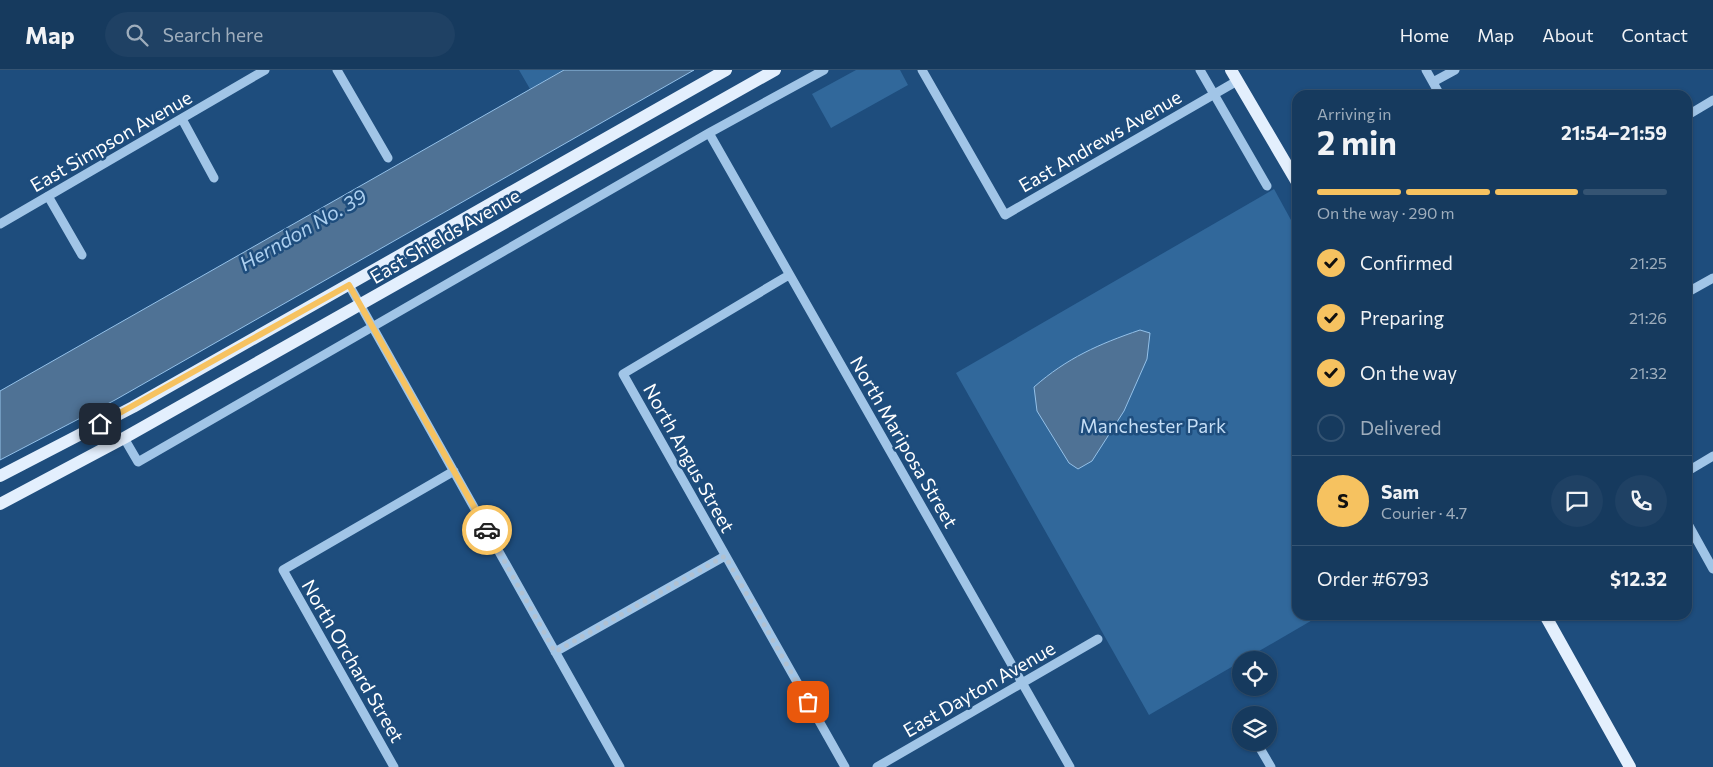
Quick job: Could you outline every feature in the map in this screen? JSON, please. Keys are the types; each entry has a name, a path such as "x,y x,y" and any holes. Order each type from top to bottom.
{"main road":[{"name":"East Shields Avenue","path":"0,476 133,407 726,70"},
{"name":"East Shields Avenue","path":"0,504 124,438 361,306 775,70"},
{"path":"1234,75 1292,174"},
{"path":"1548,620 1630,767"}],"street":[{"name":"East Simpson Avenue","path":"0,224 265,70"},
{"path":"337,70 388,158"},
{"path":"124,438 138,462 824,70"},
{"name":"East Andrews Avenue","path":"922,70 1005,215 1214,94 1234,75"},
{"path":"1200,70 1267,186"},
{"path":"1426,70 1437,90"},
{"path":"1433,82 1454,70"},
{"path":"1692,112 1713,100"},
{"path":"182,118 214,178"},
{"name":"North Mariposa Street","path":"709,134 1070,767"},
{"path":"48,196 82,255"},
{"name":"North Angus Street","path":"789,275 623,374 845,767"},
{"path":"1692,290 1713,278"},
{"path":"349,285 620,767"},
{"path":"1692,469 1713,456"},
{"name":"North Orchard Street","path":"394,767 283,570 454,471"},
{"path":"1692,531 1713,569"},
{"path":"555,652 725,556"},
{"name":"East Dayton Avenue","path":"876,767 1098,640"},
{"path":"1262,751 1271,767"}],"green space":[{"path":"519,70 563,70 530,89"},
{"path":"856,70 900,70 908,85 831,128 812,94"},
{"name":"Manchester Park","path":"1274,189 1292,222 1292,620 1312,620 1259,651 1232,651 1232,667 1149,715 956,373"}],"water":[{"name":"Herndon No. 39","path":"564,70 694,70 115,400 0,460 0,391"},
{"path":"1140,330 1150,333 1147,359 1124,411 1092,461 1078,469 1069,463 1037,411 1034,387 1059,368 1084,353"}],"way so far":[{"path":"487,530 555,652 725,556 808,702"}],"route":[{"path":"100,424 349,285 487,530"}]}
